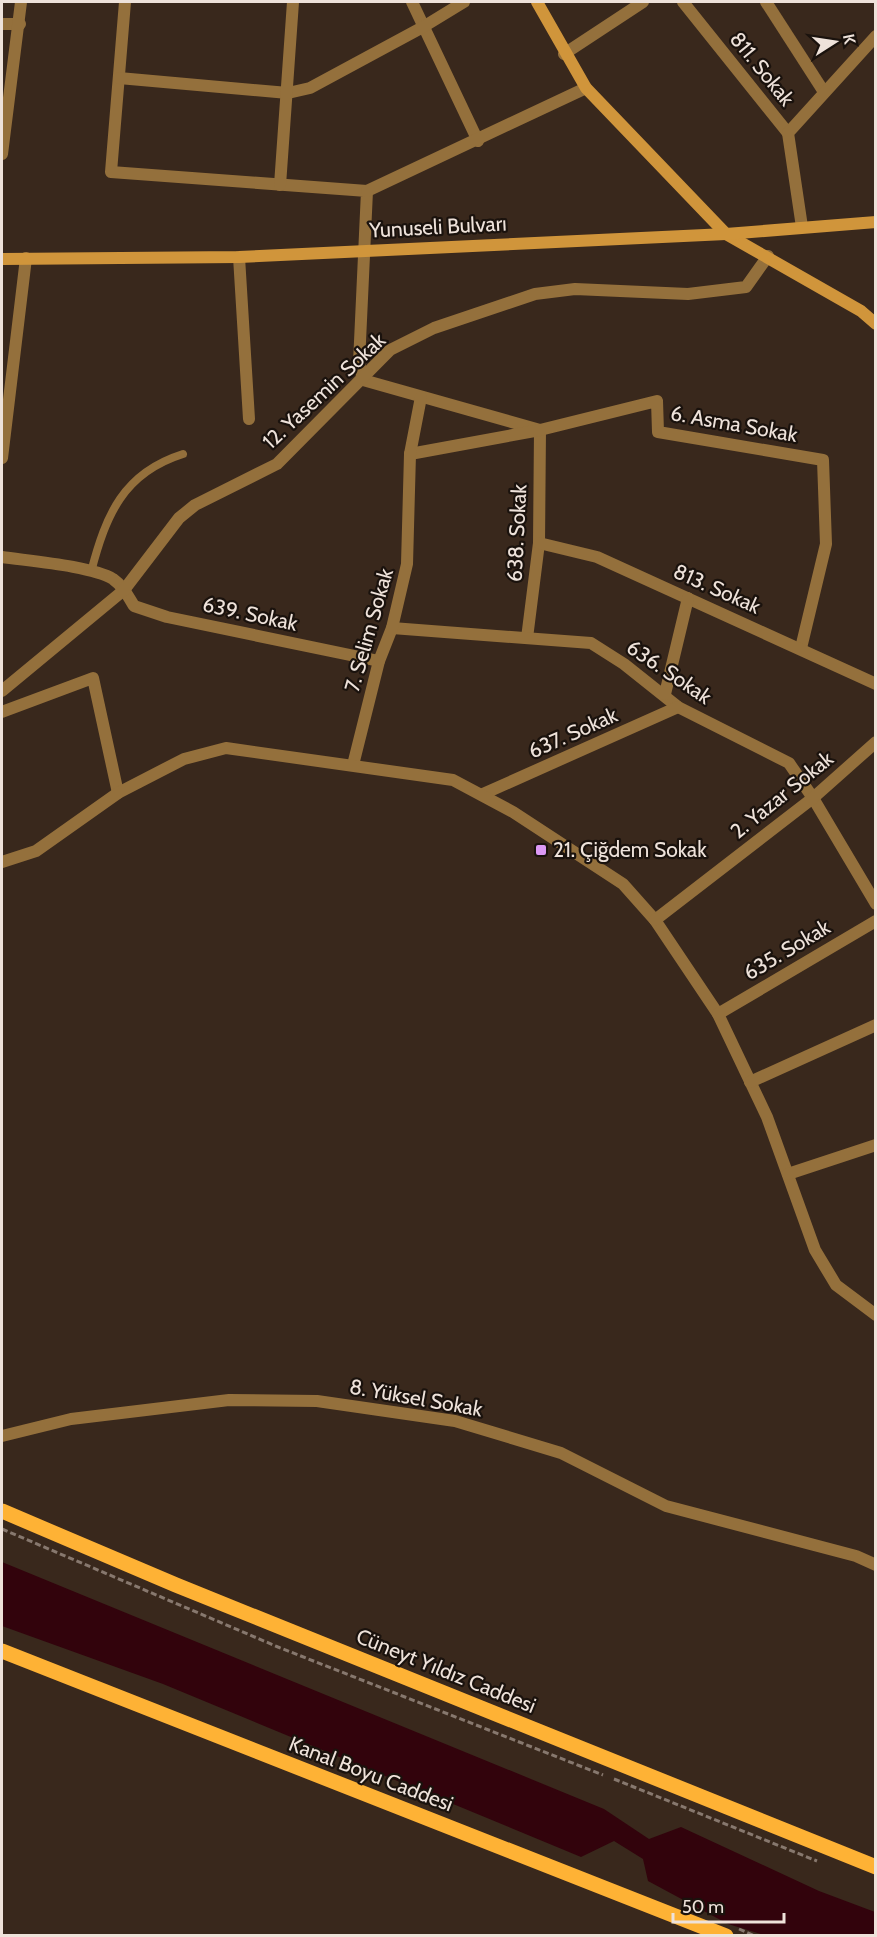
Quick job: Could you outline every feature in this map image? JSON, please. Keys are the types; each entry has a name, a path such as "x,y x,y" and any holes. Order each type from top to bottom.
{"main road":[{"path":"537,2 564,54 586,88 726,234 861,311 876,324"},
{"name":"Yunuseli Bulvarı","path":"2,259 238,257 726,234 876,222"},
{"name":"Cüneyt Yıldız Caddesi","path":"2,1511 208,1598 876,1867"},
{"name":"Kanal Boyu Caddesi","path":"2,1651 726,1935"}],"street":[{"path":"2,154 5,104 20,24 21,2"},
{"path":"125,2 111,172 367,191 478,141 586,88"},
{"path":"280,184 293,2"},
{"path":"412,2 478,141"},
{"path":"119,78 288,93 310,88 423,27 464,2"},
{"path":"564,54 643,2"},
{"name":"811. Sokak","path":"683,2 788,133"},
{"path":"766,2 825,92"},
{"path":"2,24 20,24"},
{"path":"802,227 788,133 876,36"},
{"path":"367,191 359,363 363,380 540,430"},
{"name":"12. Yasemin Sokak","path":"2,691 124,590 179,518 195,505 277,464 363,380 390,350 434,328 535,294 575,289 688,294 746,287 768,256"},
{"path":"238,257 249,419"},
{"path":"2,458 26,258"},
{"name":"7. Selim Sokak","path":"353,765 379,661 392,628 407,564 410,454 421,397"},
{"name":"6. Asma Sokak","path":"410,454 540,430 657,401 658,432 823,460 826,544 801,648"},
{"name":"638. Sokak","path":"528,638 538,543 540,430"},
{"name":"813. Sokak","path":"538,543 597,556 876,684"},
{"name":"639. Sokak","path":"2,557 91,572 113,579 124,590 134,606 167,617 379,661"},
{"path":"665,694 688,598"},
{"name":"636. Sokak","path":"392,628 591,643 665,694 678,706 789,763 813,798 876,904"},
{"path":"2,712 93,678 118,793"},
{"name":"637. Sokak","path":"483,794 678,706"},
{"name":"2. Yazar Sokak","path":"655,920 813,798 876,742"},
{"path":"2,862 36,851 118,793 184,759 226,748 453,780 483,794 623,884 655,920 718,1014 767,1117 815,1251 836,1285 876,1315"},
{"name":"635. Sokak","path":"718,1014 876,921"},
{"path":"750,1082 876,1025"},
{"path":"788,1174 876,1145"},
{"name":"8. Yüksel Sokak","path":"2,1436 71,1419 229,1401 317,1401 454,1421 561,1453 666,1506 856,1556 876,1565"}],"lane":[{"path":"91,572 113,510 126,489 151,468 183,454"}],"path":[{"path":"2,1529 278,1647 820,1862"}],"shaded area":[{"path":"2,1562 604,1809 649,1839 681,1827 819,1891 875,1912 875,1935 764,1935 728,1924 648,1881 643,1859 614,1841 581,1857 163,1684 2,1626"}],"place":[{"name":"21. Çiğdem Sokak","path":"541,850"}]}
